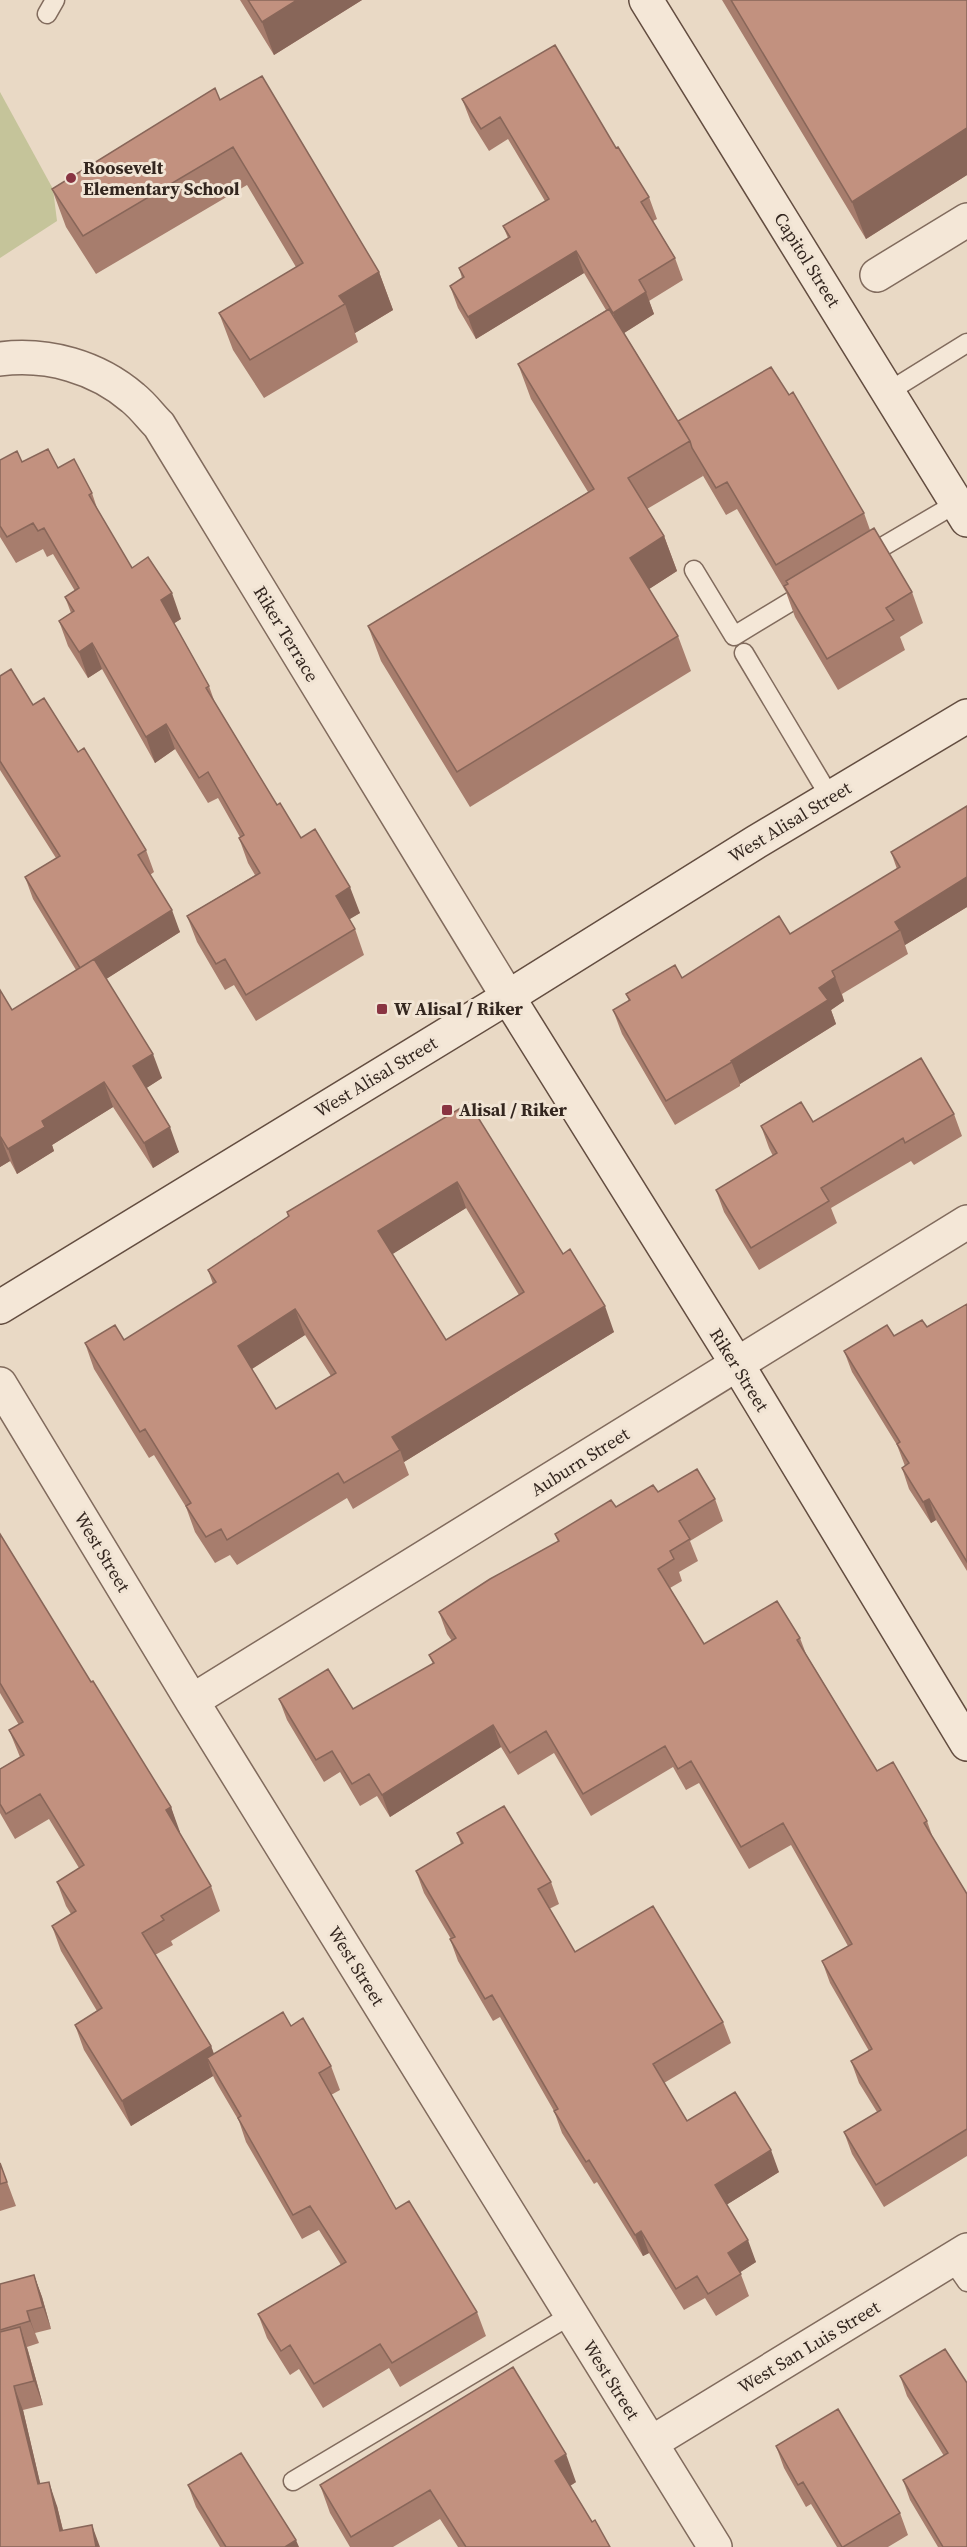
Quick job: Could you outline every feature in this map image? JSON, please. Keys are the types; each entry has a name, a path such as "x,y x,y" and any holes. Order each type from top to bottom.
{"street":[{"name":"Capitol Street","path":"646,0 962,512"},
{"path":"877,275 967,220"},
{"name":"Riker Terrace","path":"0,359 43,360 80,366 107,379 134,399 159,425 508,997"},
{"name":"West Alisal Street","path":"0,1307 508,997 830,797 967,716"},
{"name":"Riker Street","path":"508,997 626,1190 737,1364 967,1744"},
{"name":"Auburn Street","path":"192,1701 967,1222"},
{"name":"West Street","path":"0,1384 192,1701 715,2547"},
{"name":"West San Luis Street","path":"651,2443 962,2264"}],"lane":[{"path":"888,392 967,343"},
{"path":"855,563 962,512"},
{"path":"694,570 734,636 825,581"},
{"path":"744,653 830,797"},
{"path":"294,2481 571,2315"}],"green space":[{"path":"0,92 53,189 57,221 0,258"}],"building":[{"path":"248,0 297,0 262,22"},
{"path":"731,0 967,0 967,128 852,202"},
{"path":"555,45 616,148 618,147 649,197 641,202 675,258 639,280 646,292 613,313 576,251 468,317 450,286 464,277 459,268 510,237 503,226 549,199 500,117 481,129 462,99"},
{"path":"262,76 379,272 339,296 345,304 250,360 219,313 303,263 233,147 83,236 52,189 215,88 220,100"},
{"path":"609,309 690,441 628,478 664,536 630,558 678,636 457,772 368,626 594,489 518,364"},
{"path":"771,367 789,395 793,392 864,513 776,565 727,482 716,488 678,421"},
{"path":"48,449 58,468 74,459 92,493 89,495 132,568 148,557 172,593 161,600 209,686 206,688 277,805 280,803 301,838 315,829 350,887 336,896 355,929 246,995 225,959 216,964 187,916 260,873 239,838 244,835 208,772 199,778 166,724 146,737 92,643 79,652 59,621 74,611 65,597 79,588 44,528 38,531 33,523 7,537 0,526 0,460 17,451 22,462"},
{"path":"874,528 912,592 886,608 894,620 827,659 784,586 788,584 786,581"},
{"path":"11,669 33,705 44,698 78,752 84,748 146,850 138,855 172,910 80,968 25,877 60,856 0,761 0,676"},
{"path":"967,806 967,877 895,922 900,930 832,971 835,977 819,988 828,1000 732,1062 666,1101 613,1010 630,1000 626,994 675,965 682,978 779,916 790,934 900,867 891,852"},
{"path":"94,959 153,1054 133,1066 170,1127 144,1143 104,1082 42,1121 45,1127 8,1149 0,1136 0,990 12,1010"},
{"path":"921,1058 954,1114 905,1143 903,1138 821,1188 829,1201 751,1248 716,1190 777,1153 761,1126 801,1102 813,1122"},
{"path":"469,1103 563,1254 570,1249 605,1306 392,1437 400,1450 344,1483 338,1473 227,1540 221,1529 206,1537 186,1506 191,1503 145,1429 140,1432 85,1343 115,1325 124,1340 216,1282 208,1270 289,1216 287,1212","holes":["457,1182 524,1292 446,1340 378,1231","295,1309 336,1373 276,1409 238,1346"]},
{"path":"967,1304 967,1562 929,1499 923,1502 902,1468 909,1463 897,1444 900,1442 844,1351 887,1325 894,1336 922,1320 927,1327"},
{"path":"697,1469 715,1499 679,1521 690,1539 670,1551 674,1559 658,1569 704,1644 777,1601 800,1638 797,1640 877,1771 893,1762 927,1821 924,1823 967,1894 967,2129 876,2185 844,2132 881,2110 851,2061 872,2049 822,1961 852,1944 783,1823 741,1847 691,1761 678,1769 665,1746 583,1794 546,1731 510,1753 493,1725 382,1795 369,1774 352,1784 332,1751 316,1760 279,1699 328,1669 353,1709 434,1663 429,1655 456,1638 439,1612 490,1579 559,1541 555,1534 611,1500 616,1507 653,1485 658,1492"},
{"path":"0,1534 171,1807 166,1810 211,1886 161,1916 164,1920 142,1933 211,2046 122,2101 75,2025 102,2008 52,1926 76,1911 57,1882 84,1865 40,1794 6,1814 0,1804 0,1769 24,1755 9,1730 23,1722 0,1683"},
{"path":"504,1806 551,1882 538,1889 575,1952 653,1906 723,2022 653,2064 687,2121 735,2092 771,2150 715,2185 748,2240 728,2253 741,2274 708,2294 697,2276 676,2289 641,2231 635,2235 589,2160 586,2162 554,2111 558,2109 492,1995 485,1999 450,1939 455,1937 416,1871 463,1843 457,1833"},
{"path":"283,2012 291,2026 303,2018 331,2066 319,2073 396,2209 409,2201 477,2312 392,2363 380,2344 314,2384 290,2345 281,2351 258,2314 346,2262 310,2206 293,2215 238,2118 241,2116 207,2058"},
{"path":"0,2163 7,2182 0,2184"},
{"path":"34,2275 43,2307 27,2311 30,2321 0,2330 0,2284"},
{"path":"20,2327 34,2381 14,2386 38,2484 49,2482 60,2531 92,2525 96,2547 0,2547 0,2332"},
{"path":"945,2349 967,2383 967,2547 943,2547 903,2480 948,2453 900,2376"},
{"path":"513,2367 566,2454 555,2461 592,2522 595,2520 610,2547 466,2547 430,2490 351,2537 320,2485"},
{"path":"838,2409 900,2513 843,2547 803,2482 798,2485 776,2446"},
{"path":"241,2453 296,2540 285,2547 226,2547 188,2485"}],"place":[{"name":"Roosevelt Elementary School","path":"71,178"},
{"name":"W Alisal / Riker","path":"382,1009"},
{"name":"Alisal / Riker","path":"447,1110"}]}
